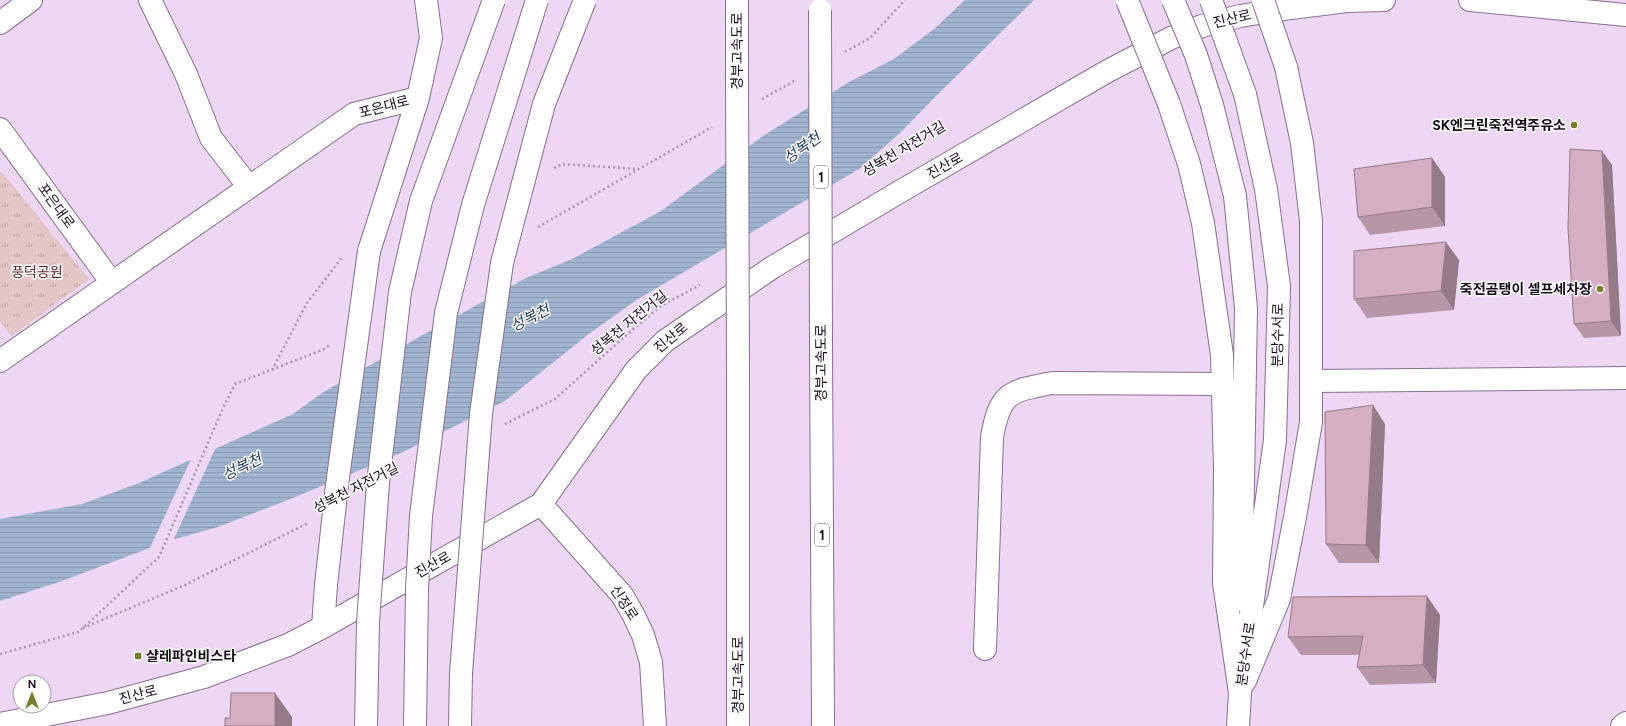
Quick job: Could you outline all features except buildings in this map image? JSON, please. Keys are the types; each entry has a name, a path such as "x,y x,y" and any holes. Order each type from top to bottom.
{"main road":[{"path":"0,23 32,0"},
{"path":"150,0 186,74 211,138 249,187"},
{"name":"포은대로","path":"0,361 354,114 387,104 418,98 432,38 426,0"},
{"path":"366,726 368,622 377,491 400,292 421,201 494,0"},
{"path":"415,726 417,589 421,516 446,313 473,205 537,0"},
{"path":"460,726 461,673 481,414 502,263 544,104 584,0"},
{"name":"경부고속도로","path":"738,0 738,726"},
{"path":"1127,0 1169,104 1189,164 1204,223 1222,355 1225,470 1224,583 1240,693 1238,726"},
{"name":"분당수서로","path":"1174,0 1196,55 1212,105 1235,196 1246,308 1240,693"},
{"name":"분당수서로","path":"1211,0 1245,94 1266,189 1279,286 1275,440 1240,693"},
{"path":"1240,693 1279,599 1311,422 1312,221 1302,143 1286,67 1263,0"},
{"name":"진산로","path":"0,724 108,703 204,677 288,645 324,627 541,504 636,370 665,341 773,267 1106,72 1171,38 1202,26 1240,16 1291,8 1384,0"},
{"path":"1470,0 1626,14"},
{"name":"경부고속도로","path":"820,5 823,726"},
{"path":"324,627 326,585 337,485 369,251 418,98"},
{"name":"포은대로","path":"0,129 112,283"},
{"path":"1311,381 1626,378"},
{"path":"985,649 992,437 996,416 1004,400 1015,391 1027,387 1052,383 1222,384"},
{"name":"신정로","path":"541,504 622,595 644,635 651,662 655,726"},
{"path":"1622,726 1626,723"}],"path":[{"path":"843,54 870,38 905,0"},
{"path":"762,100 802,77"},
{"path":"535,228 714,126"},
{"path":"272,370 307,303 345,254"},
{"name":"성복천 자전거길","path":"499,428 555,400 661,306 700,284"},
{"name":"성복천 자전거길","path":"0,654 78,632 159,557 234,384 322,350 336,342"},
{"name":"성복천 자전거길","path":"84,628 185,585 310,522"}],"green space":[{"name":"풍덕공원","path":"1,171 89,279 12,336 0,322"}],"water":[{"name":"성복천","path":"965,0 1034,0 901,132 859,169 638,299 590,333 505,401 403,452 288,500 218,527 168,541 62,581 0,601 0,519 82,504 139,483 293,414 322,393 419,337 526,278 572,259 661,211 763,136 849,82 894,59 934,29"}],"pier":[{"path":"217,445 173,541 149,550 192,457"}],"place":[{"name":"SK엔크린죽전역주유소","path":"1574,125"},
{"name":"죽전곰탱이 셀프세차장","path":"1600,289"},
{"name":"샬레파인비스타","path":"138,656"}]}
